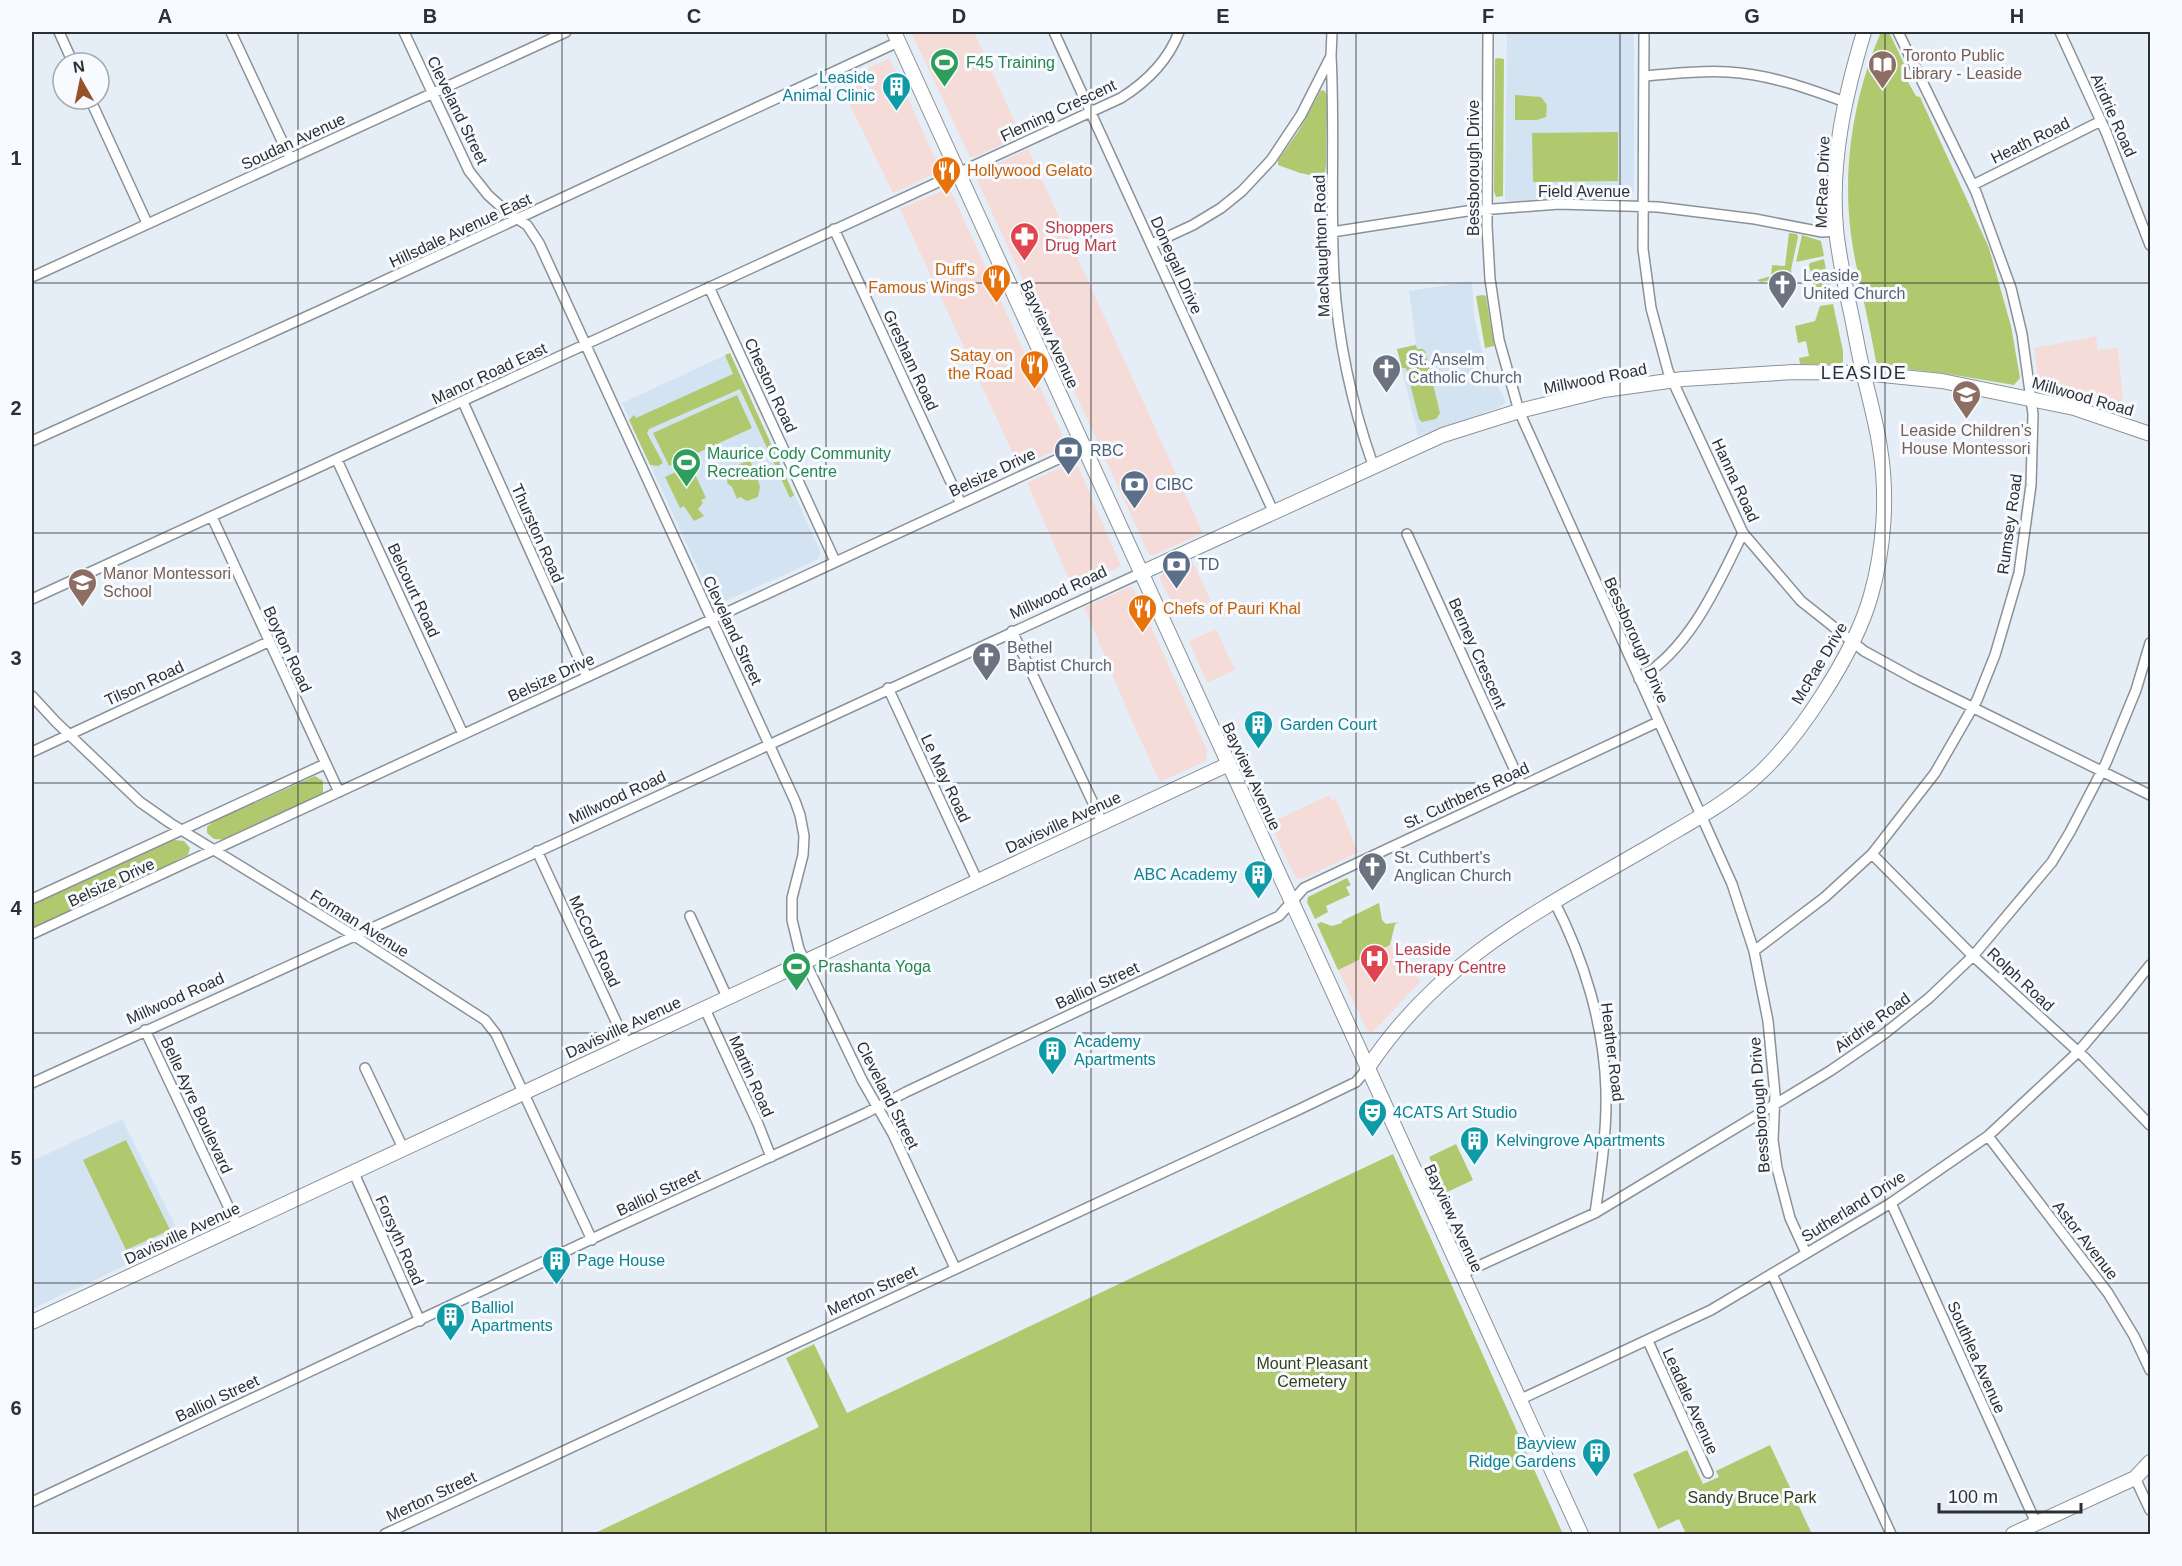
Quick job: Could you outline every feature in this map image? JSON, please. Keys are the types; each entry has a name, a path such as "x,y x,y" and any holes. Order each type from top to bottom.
{"street":[{"path":"58,32 67,51"},
{"path":"231,32 290,158"},
{"name":"Cleveland Street","path":"404,32 469,171 488,195 508,213 527,225 539,243 795,801 803,827 803,855 792,898 792,921 804,962 862,1080 893,1134 955,1268"},
{"name":"Soudan Avenue","path":"32,277 566,32"},
{"name":"Donegall Drive","path":"1054,32 1273,511"},
{"name":"Fleming Crescent","path":"958,173 1121,98 1151,75 1165,60 1179,32"},
{"name":"MacNaughton Road","path":"1332,32 1334,280 1346,363 1357,413 1373,465"},
{"name":"Bessborough Drive","path":"1488,32 1488,256 1491,298 1499,340 1519,411 1732,884 1754,951 1768,1022 1775,1094 1773,1140 1777,1168 1790,1218 1806,1253"},
{"name":"Hanna Road","path":"1644,32 1643,249 1651,308 1658,341 1673,380 1743,533 1801,601 1852,643 1915,679 2151,795"},
{"name":"McRae Drive","path":"1367,1069 1398,1026 1439,984 1473,955 1554,901 1702,816 1751,782 1776,756 1823,694 1852,643 1872,595 1883,522 1884,486 1880,450 1836,231 1835,182 1840,129 1864,32"},
{"name":"Rumsey Road","path":"1754,951 1825,897 1872,854 1935,773 1973,707 1995,655 2019,573 2031,485 2032,398 2027,358 2011,288 1973,185 1898,32"},
{"name":"Airdrie Road","path":"2060,32 2101,121 2150,241"},
{"name":"Bayview Avenue","path":"896,37 1581,1534"},
{"name":"Hillsdale Avenue East","path":"32,441 518,219 896,37"},
{"path":"1152,244 1214,213 1260,173 1287,138 1331,56"},
{"path":"1644,76 1709,71 1744,73 1804,87 1845,102"},
{"path":"96,111 147,223"},
{"name":"Heath Road","path":"1973,185 2101,121"},
{"name":"Manor Road East","path":"32,599 958,173"},
{"name":"Field Avenue","path":"1332,232 1488,208 1559,204 1642,206 1755,219 1822,232 1836,231"},
{"name":"Gresham Road","path":"834,229 960,504"},
{"name":"Cheston Road","path":"709,287 835,561"},
{"name":"Millwood Road","path":"32,1083 1373,465 1443,435 1519,411 1604,390 1673,380 1774,372 1863,373 1942,381 2032,398 2074,408 2151,434"},
{"name":"Thurston Road","path":"463,402 586,677"},
{"name":"Belsize Drive","path":"32,934 1084,447"},
{"name":"Belcourt Road","path":"337,460 463,734"},
{"name":"Boyton Road","path":"212,517 339,792"},
{"path":"1639,678 1654,669 1683,639 1721,578 1743,533"},
{"name":"Berney Crescent","path":"1407,534 1522,786"},
{"path":"1012,632 1102,822"},
{"name":"Tilson Road","path":"32,752 268,642"},
{"name":"Airdrie Road","path":"1461,1274 1595,1213 1830,1071 1884,1034 1929,998 1973,956 2052,862 2103,771 2126,718 2151,643"},
{"name":"Le May Road","path":"888,688 977,880"},
{"name":"Forman Avenue","path":"32,696 69,735 140,802 485,1020 496,1034 592,1240"},
{"name":"St. Cuthberts Road","path":"1292,902 1305,888 1658,722"},
{"name":"Belsize Drive","path":"32,898 326,764"},
{"name":"Davisville Avenue","path":"32,1322 523,1091 1229,764"},
{"name":"McCord Road","path":"537,851 627,1043"},
{"name":"Rolph Road","path":"1872,854 1973,956 2078,1052 2151,1125"},
{"name":"Heather Road","path":"1554,901 1578,954 1588,984 1595,1013 1606,1088 1604,1137 1595,1213"},
{"name":"Balliol Street","path":"32,1502 878,1107 1279,915 1292,902"},
{"path":"690,916 728,997"},
{"name":"Sutherland Drive","path":"1519,1400 1711,1310 1890,1203 1988,1136 2078,1052 2151,965"},
{"name":"Martin Road","path":"704,1007 771,1157"},
{"name":"Belle Ayre Boulevard","path":"145,1030 237,1225"},
{"path":"365,1068 403,1148"},
{"name":"Merton Street","path":"385,1534 1356,1082 1367,1069"},
{"name":"Astor Avenue","path":"1988,1136 2108,1293 2151,1370"},
{"name":"Forsyth Road","path":"352,1171 420,1321"},
{"name":"Southlea Avenue","path":"1890,1203 2036,1523"},
{"path":"1772,1274 1891,1534"},
{"name":"Leadale Avenue","path":"1648,1341 1708,1473"},
{"path":"2013,1534 2135,1478 2151,1462"},
{"path":"2135,1478 2151,1510"}],"shaded area":[{"path":"911,32 974,32 1021,135 975,157 970,157"},
{"path":"1507,32 1634,32 1634,190 1632,198 1507,201 1505,198"},
{"path":"888,59 891,61 939,167 932,175 893,193 838,81"},
{"path":"1028,149 1203,533 1154,555 1148,552 977,180 980,172"},
{"path":"944,190 951,191 1064,439 1061,448 1019,467 900,209"},
{"path":"1472,281 1474,316 1483,355 1505,403 1500,407 1418,436 1397,349 1416,344 1409,291"},
{"path":"2096,336 2098,350 2118,348 2124,409 2041,387 2039,384 2034,348"},
{"path":"730,353 821,553 817,560 719,604 712,599 622,403"},
{"path":"1070,463 1079,468 1121,566 1073,588 1027,483"},
{"path":"1191,558 1211,601 1177,617 1160,578 1167,569"},
{"path":"1130,587 1135,591 1207,750 1206,761 1160,782 1084,607"},
{"path":"1216,629 1235,670 1207,683 1189,641"},
{"path":"1329,795 1332,800 1336,799 1358,852 1305,878 1297,879 1270,823"},
{"path":"1390,945 1421,981 1372,1033 1367,1030 1338,970"},
{"path":"122,1119 182,1239 32,1309 32,1161"}],"green space":[{"path":"1881,32 1889,32 1907,70 1907,80 1916,96 1920,97 1989,248 2011,326 2020,378 2014,385 1881,366 1876,362 1856,267 1851,235 1848,183 1852,131 1857,106"},
{"path":"1495,59 1504,59 1503,196 1496,197 1494,191"},
{"path":"1321,90 1325,91 1327,96 1324,178 1278,165 1278,160 1298,132"},
{"path":"1515,95 1541,97 1547,105 1546,117 1537,120 1515,120"},
{"path":"1618,132 1618,181 1533,182 1532,133"},
{"path":"1789,233 1797,234 1798,237 1792,275 1761,282 1757,280 1771,276 1772,265 1785,266"},
{"path":"1802,235 1821,241 1824,256 1796,262"},
{"path":"1824,259 1831,296 1817,299 1809,265"},
{"path":"1476,296 1486,296 1494,346 1485,348"},
{"path":"1833,304 1843,351 1843,362 1839,364 1800,364 1799,358 1809,356 1806,341 1798,343 1795,326 1815,321 1820,306"},
{"path":"1416,345 1417,349 1425,351 1440,413 1436,419 1422,422 1419,419 1406,368 1402,368 1397,349"},
{"path":"730,353 794,495 790,498 740,389 649,429 647,433 663,463 658,466 650,465 629,420 634,415 636,418 733,374 725,355"},
{"path":"737,395 752,428 669,466 653,433"},
{"path":"750,460 760,487 758,497 747,501 740,497 737,499 732,487 727,483 728,474 740,464"},
{"name":"Maurice Cody Community Recreation Centre","path":"686,467 688,472 693,470 706,498 701,500 703,503 698,509 704,516 694,521 684,506 680,508 665,477"},
{"path":"315,776 323,781 323,796 228,840 214,839 207,833 207,827 214,821"},
{"path":"174,840 184,841 190,848 188,855 174,864 32,930 32,905"},
{"path":"1347,878 1351,885 1346,887 1350,895 1326,906 1328,912 1315,919 1307,902 1308,897"},
{"path":"1379,903 1382,920 1386,924 1399,922 1395,924 1390,945 1338,970 1317,924 1321,922 1332,926 1342,923"},
{"path":"126,1140 170,1230 126,1250 83,1160"},
{"path":"1456,1144 1473,1180 1445,1193 1429,1157"},
{"name":"Mount Pleasant Cemetery","path":"1393,1154 1563,1534 593,1534 819,1427 786,1358 814,1344 847,1413"},
{"name":"Sandy Bruce Park","path":"1770,1445 1812,1534 1686,1534 1679,1519 1658,1529 1633,1474 1687,1450 1703,1484 1719,1477 1716,1471"}],"place":[{"name":"F45 Training","path":"945,88"},
{"name":"Toronto Public Library - Leaside","path":"1882,90"},
{"name":"Leaside Animal Clinic","path":"896,112"},
{"name":"Hollywood Gelato","path":"946,196"},
{"name":"Shoppers Drug Mart","path":"1024,262"},
{"name":"Duff's Famous Wings","path":"996,304"},
{"name":"Leaside United Church","path":"1782,310"},
{"name":"Satay on the Road","path":"1034,390"},
{"name":"St. Anselm Catholic Church","path":"1387,394"},
{"name":"Leaside Children’s House Montessori","path":"1966,420"},
{"name":"RBC","path":"1069,476"},
{"name":"Maurice Cody Community Recreation Centre","path":"686,488"},
{"name":"CIBC","path":"1134,510"},
{"name":"TD","path":"1177,590"},
{"name":"Manor Montessori School","path":"82,608"},
{"name":"Chefs of Pauri Khal","path":"1142,634"},
{"name":"Bethel Baptist Church","path":"986,682"},
{"name":"Garden Court","path":"1259,750"},
{"name":"St. Cuthbert's Anglican Church","path":"1373,892"},
{"name":"ABC Academy","path":"1258,900"},
{"name":"Leaside Therapy Centre","path":"1374,984"},
{"name":"Prashanta Yoga","path":"797,992"},
{"name":"Academy Apartments","path":"1053,1076"},
{"name":"4CATS Art Studio","path":"1372,1138"},
{"name":"Kelvingrove Apartments","path":"1475,1166"},
{"name":"Page House","path":"556,1286"},
{"name":"Balliol Apartments","path":"450,1342"},
{"name":"Bayview Ridge Gardens","path":"1597,1478"}],"district":[{"name":"LEASIDE","path":"1864,373"}]}
